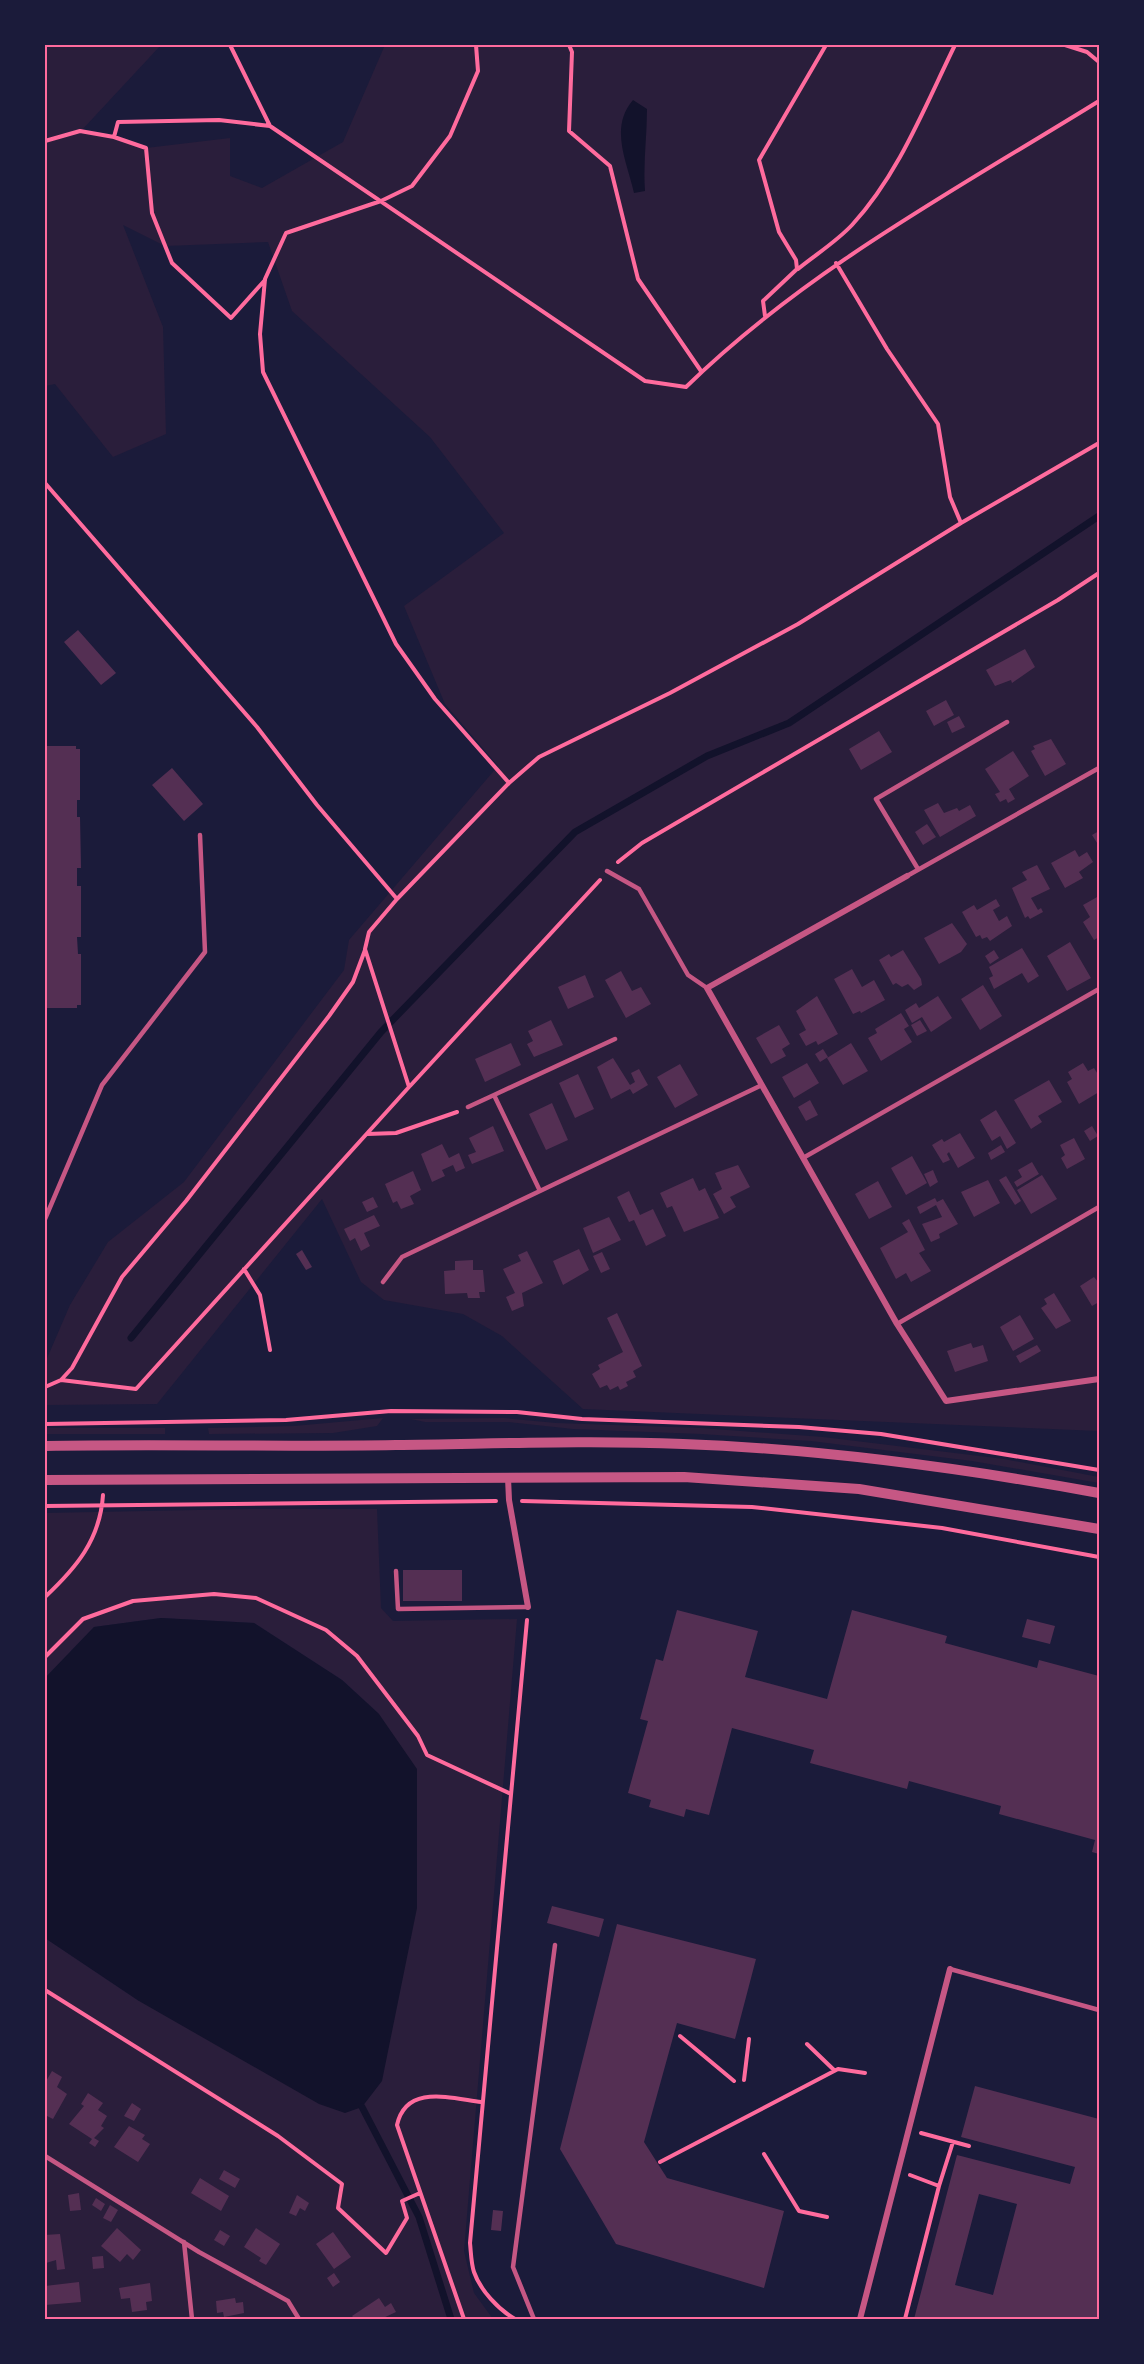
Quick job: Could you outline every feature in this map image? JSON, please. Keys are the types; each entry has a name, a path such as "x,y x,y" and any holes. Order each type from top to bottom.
{"street":[{"path":"907,876 707,988 897,1324 946,1401 1099,1379"},
{"path":"45,1446 396,1445 500,1441 684,1444 859,1456 1030,1480 1099,1493"},
{"path":"45,1480 684,1477 859,1489 1099,1528"},
{"path":"508,1478 509,1500 528,1607"},
{"path":"860,2319 950,1969"}],"lane":[{"path":"918,869 876,799 1007,722"},
{"path":"907,876 1099,768"},
{"path":"45,1220 102,1085 205,952 200,835"},
{"path":"607,871 639,889 687,975 707,988"},
{"path":"803,1158 1099,989"},
{"path":"468,1107 615,1040"},
{"path":"382,1282 402,1257 762,1085"},
{"path":"494,1095 540,1191"},
{"path":"897,1324 1099,1207"},
{"path":"396,1571 398,1609 528,1607"},
{"path":"534,2319 513,2267 555,1945"},
{"path":"950,1969 1099,2010"},
{"path":"45,2156 184,2242 288,2301 299,2319"},
{"path":"184,2242 192,2319"}],"path":[{"path":"230,45 270,126"},
{"path":"45,141 80,131 114,137 146,148 152,213 172,263 231,318 265,279 286,233 381,201 412,186 450,136 478,71 476,45"},
{"path":"569,45 572,52 569,131 610,166 638,279 701,371"},
{"path":"797,269 796,260 779,232 759,160 826,45"},
{"path":"765,316 763,301 797,269 850,227 878,195 931,99 955,45"},
{"path":"1065,45 1087,52 1099,62"},
{"path":"114,137 118,122 219,120 270,126 645,381 686,387 701,371 765,316 836,263 1099,101"},
{"path":"836,263 887,349 938,424 950,497 961,523"},
{"path":"265,279 260,334 262,372 396,644 435,699 509,783"},
{"path":"45,1387 61,1380 72,1368 122,1277 186,1202 353,982 369,932 397,898 509,783 539,757 670,693 798,624 961,523 1099,443"},
{"path":"45,483 257,727 318,805 397,898"},
{"path":"61,1380 135,1389 607,871 642,843 1058,600 1099,573"},
{"path":"365,949 409,1087"},
{"path":"367,1134 396,1133 435,1122 468,1107"},
{"path":"244,1269 260,1295 270,1350"},
{"path":"45,1424 94,1423"},
{"path":"45,1598 85,1555 96,1533 102,1505 103,1480"},
{"path":"45,1506 509,1500 752,1507 942,1528 1099,1557"},
{"path":"45,1657 83,1619 133,1601 214,1594 256,1598 326,1630 357,1656 418,1736 428,1755 511,1794"},
{"path":"515,2319 506,2314 488,2294 474,2272 470,2243 481,2102 528,1607"},
{"path":"45,1990 278,2136 342,2184 338,2208 386,2253 407,2218 402,2201 418,2194"},
{"path":"680,2037 734,2081"},
{"path":"744,2080 749,2039"},
{"path":"807,2044 834,2071"},
{"path":"660,2162 838,2068 865,2073"},
{"path":"464,2319 418,2194 397,2125 399,2115 416,2098 430,2096 481,2102"},
{"path":"909,2130 969,2146"},
{"path":"905,2319 939,2186 953,2142"},
{"path":"764,2154 799,2211 827,2217"},
{"path":"898,2171 939,2186"}],"shaded area":[{"path":"45,45 161,45 81,131 114,137 146,148 230,138 230,176 262,188 343,142 385,45 1099,45 1099,1431 583,1409 502,1336 463,1314 384,1300 361,1282 322,1199 157,1404 45,1405 45,1363 70,1305 108,1242 184,1182 344,970 349,940 498,766 445,704 404,606 504,533 430,437 292,311 268,242 165,246 123,225 163,327 166,434 113,457 55,384 45,386"},
{"path":"633,100 647,109 645,191 634,193 624,157 621,133 626,111"},
{"path":"383,1418 377,1426 333,1433 209,1434 208,1428 294,1426"},
{"path":"504,1418 556,1423 701,1428 823,1437 1004,1459 1099,1477 1099,1483 972,1461 811,1441 573,1429 507,1422 425,1422 411,1419"},
{"path":"45,1428 165,1428 165,1434 45,1434"},
{"path":"377,1509 381,1608 393,1621 517,1619 464,2251 474,2293 493,2319 45,2319 45,1938 139,2001 379,1714 342,1680 254,1623 161,1618 94,1627 45,1678 45,1513"},
{"path":"161,1618 254,1623 342,1680 379,1714 417,1769 417,1908 382,2081 362,2107 345,2113 319,2104 139,2001 45,1938 45,1678 94,1627"}],"building":[{"path":"78,630 116,673 101,685 64,642"},
{"path":"1025,649 1035,667 1012,683 1011,680 995,686 986,670"},
{"path":"946,700 954,715 934,726 926,711"},
{"path":"959,716 965,727 952,733 947,722"},
{"path":"879,731 892,752 861,770 849,749"},
{"path":"1051,739 1066,764 1045,776 1031,751 1035,749 1033,746"},
{"path":"45,746 76,746 76,749 80,749 80,800 77,800 77,817 80,817 81,868 77,868 77,886 81,886 81,937 77,937 78,954 81,954 81,1005 77,1005 77,1008 45,1008"},
{"path":"1013,751 1029,776 1009,789 1015,799 1008,803 1006,799 1000,802 995,794 1000,792 985,769"},
{"path":"172,768 203,804 184,821 152,785"},
{"path":"938,803 944,813 957,808 959,811 970,805 976,816 940,837 924,810"},
{"path":"927,824 936,837 923,845 915,832"},
{"path":"1099,831 1099,846 1092,835"},
{"path":"1075,850 1079,857 1087,852 1093,862 1079,872 1083,878 1065,888 1051,863"},
{"path":"1037,865 1050,889 1031,898 1038,910 1041,908 1043,912 1030,919 1028,916 1025,918 1012,888 1027,880 1022,872"},
{"path":"1099,896 1099,937 1094,940 1083,922 1090,917 1083,905"},
{"path":"996,899 1000,906 993,910 999,921 1007,916 1012,926 990,941 987,937 982,939 980,935 976,937 962,912 974,905 977,910"},
{"path":"952,923 967,944 961,952 939,964 924,938"},
{"path":"1070,942 1091,978 1067,991 1047,956"},
{"path":"1022,948 1039,976 1028,983 1022,973 994,989 989,978 993,976 989,967"},
{"path":"903,950 921,979 922,985 914,990 908,984 902,987 896,983 893,985 879,960 889,954 891,957"},
{"path":"994,950 999,958 990,964 985,956"},
{"path":"852,969 862,987 874,980 885,1000 861,1013 860,1011 853,1014 834,979"},
{"path":"621,971 632,991 641,987 651,1004 626,1018 605,980"},
{"path":"585,975 594,997 568,1009 558,987"},
{"path":"983,985 1002,1016 980,1030 961,999"},
{"path":"817,996 838,1034 818,1045 816,1041 806,1046 799,1034 806,1030 796,1011"},
{"path":"938,996 952,1018 931,1032 922,1017 912,1023 905,1010 916,1003 919,1008"},
{"path":"901,1013 909,1026 904,1029 912,1042 881,1061 868,1038 877,1033 875,1029"},
{"path":"551,1020 563,1045 534,1057 527,1044 533,1041 528,1031"},
{"path":"920,1020 927,1031 917,1036 911,1025"},
{"path":"779,1025 790,1044 782,1049 786,1056 771,1064 756,1038"},
{"path":"511,1043 521,1065 485,1082 475,1059"},
{"path":"851,1043 868,1071 843,1085 827,1058"},
{"path":"823,1049 828,1057 820,1062 815,1054"},
{"path":"613,1058 630,1085 635,1082 631,1073 639,1069 648,1085 633,1094 630,1089 611,1099 597,1067"},
{"path":"807,1063 819,1083 794,1098 782,1077"},
{"path":"1083,1063 1088,1071 1094,1068 1099,1076 1099,1092 1079,1104 1067,1082 1072,1079 1068,1072"},
{"path":"680,1064 698,1095 675,1108 657,1077"},
{"path":"578,1074 594,1109 575,1118 559,1083"},
{"path":"1049,1080 1062,1102 1038,1116 1042,1122 1031,1129 1014,1100"},
{"path":"810,1100 818,1115 806,1121 798,1107"},
{"path":"552,1103 568,1140 546,1150 529,1114"},
{"path":"996,1110 1016,1143 1007,1149 1000,1136 992,1141 980,1120"},
{"path":"493,1126 504,1151 472,1164 468,1155 476,1152 469,1138"},
{"path":"1092,1126 1098,1136 1090,1141 1084,1131"},
{"path":"960,1133 975,1158 958,1168 949,1152 947,1154 950,1160 943,1163 932,1145 942,1139 944,1142"},
{"path":"1074,1138 1085,1159 1067,1169 1061,1158 1065,1155 1060,1145"},
{"path":"442,1144 449,1158 459,1153 465,1168 456,1172 453,1165 442,1170 445,1176 432,1182 421,1154"},
{"path":"1001,1145 1005,1152 991,1160 988,1153"},
{"path":"912,1156 927,1183 906,1195 891,1168"},
{"path":"1032,1162 1039,1174 1017,1187 1014,1182 1022,1177 1018,1170"},
{"path":"738,1165 750,1187 730,1197 736,1207 724,1214 713,1194 722,1189 715,1173"},
{"path":"933,1170 938,1182 930,1187 924,1174"},
{"path":"413,1171 421,1190 410,1196 414,1204 401,1209 397,1201 393,1203 385,1184"},
{"path":"1042,1175 1057,1199 1031,1214 1017,1190"},
{"path":"1006,1176 1021,1201 1015,1205 999,1180"},
{"path":"693,1178 699,1191 705,1188 719,1218 684,1232 672,1206 667,1208 660,1193"},
{"path":"988,1180 1000,1203 974,1217 961,1192"},
{"path":"878,1181 892,1207 869,1219 855,1194"},
{"path":"629,1191 640,1215 653,1209 666,1236 646,1246 634,1220 629,1222 617,1197"},
{"path":"373,1197 378,1207 367,1212 362,1202"},
{"path":"935,1198 937,1202 943,1199 958,1224 939,1234 940,1238 931,1242 922,1224 942,1217 936,1205 920,1214 917,1207"},
{"path":"374,1215 380,1226 364,1233 370,1246 361,1251 355,1238 350,1241 344,1229"},
{"path":"609,1217 621,1240 593,1253 583,1228"},
{"path":"909,1219 925,1250 919,1253 931,1271 911,1282 906,1273 896,1279 880,1248 908,1232 902,1223"},
{"path":"579,1249 589,1270 563,1285 553,1261"},
{"path":"302,1250 312,1267 306,1270 296,1254"},
{"path":"527,1251 543,1283 522,1293 524,1306 512,1311 506,1297 515,1293 503,1269 521,1261 518,1255"},
{"path":"602,1252 610,1269 601,1273 593,1256"},
{"path":"473,1260 473,1270 483,1270 485,1292 479,1292 480,1298 468,1298 467,1293 445,1294 444,1271 455,1270 455,1261"},
{"path":"1094,1277 1099,1283 1099,1302 1092,1306 1080,1286"},
{"path":"1054,1293 1071,1321 1056,1329 1041,1308 1047,1304 1044,1299"},
{"path":"617,1313 642,1366 633,1371 636,1377 626,1382 628,1386 620,1390 618,1386 610,1390 607,1385 600,1388 592,1374 600,1369 598,1365 623,1352 607,1318"},
{"path":"1020,1315 1034,1339 1013,1351 1000,1327"},
{"path":"971,1343 973,1348 983,1345 988,1361 955,1372 947,1351"},
{"path":"1037,1345 1041,1351 1020,1363 1016,1356"},
{"path":"403,1570 462,1570 462,1601 403,1601"},
{"path":"677,1610 758,1631 745,1677 827,1699 852,1610 947,1636 945,1643 1037,1668 1039,1660 1099,1676 1099,1854 1092,1852 1095,1840 999,1814 1001,1806 909,1781 907,1789 810,1763 814,1750 732,1728 709,1815 686,1809 684,1817 649,1807 651,1800 628,1793 648,1721 640,1719 656,1659 663,1661"},
{"path":"1027,1619 1055,1626 1050,1644 1022,1637"},
{"path":"552,1906 604,1919 599,1937 547,1923"},
{"path":"617,1924 756,1959 735,2039 677,2023 644,2142 667,2178 784,2211 764,2288 616,2244 560,2149"},
{"path":"52,2071 62,2077 57,2087 67,2094 53,2119 45,2115 45,2083"},
{"path":"975,2086 1099,2119 1099,2319 914,2319 957,2155 1070,2184 1075,2167 961,2137","holes":["979,2194 1017,2204 993,2295 955,2285"]},
{"path":"88,2093 103,2103 98,2110 107,2116 101,2126 104,2128 94,2138 99,2141 95,2147 89,2143 92,2139 69,2124 84,2106 81,2104"},
{"path":"132,2103 141,2109 134,2121 124,2116"},
{"path":"129,2126 145,2135 142,2139 150,2144 138,2162 114,2147"},
{"path":"224,2170 240,2179 235,2188 219,2179"},
{"path":"200,2178 229,2196 221,2211 191,2193"},
{"path":"79,2193 81,2210 70,2211 68,2195"},
{"path":"297,2195 309,2203 305,2211 300,2208 296,2216 289,2213"},
{"path":"96,2198 105,2204 101,2211 92,2205"},
{"path":"110,2205 118,2210 111,2222 103,2218"},
{"path":"493,2210 503,2211 501,2231 491,2230"},
{"path":"117,2228 141,2250 133,2260 127,2254 120,2262 101,2246"},
{"path":"256,2228 280,2244 266,2265 259,2261 261,2258 244,2247"},
{"path":"220,2230 230,2236 224,2246 214,2240"},
{"path":"333,2232 351,2257 334,2269 316,2244"},
{"path":"60,2234 65,2269 57,2270 56,2260 46,2263 45,2235"},
{"path":"103,2256 104,2268 93,2269 92,2257"},
{"path":"334,2273 340,2282 333,2287 327,2278"},
{"path":"79,2282 81,2302 45,2305 45,2286"},
{"path":"150,2283 152,2301 146,2302 147,2310 132,2312 130,2298 121,2299 119,2288"},
{"path":"235,2298 236,2303 243,2302 244,2313 224,2317 223,2312 217,2313 216,2301"},
{"path":"379,2298 385,2307 391,2303 396,2312 381,2319 355,2319 352,2316"}],"waterway":[{"path":"131,1338 381,1032 575,832 707,756 789,723 1099,516"},
{"path":"362,2107 419,2217 451,2319"}]}
